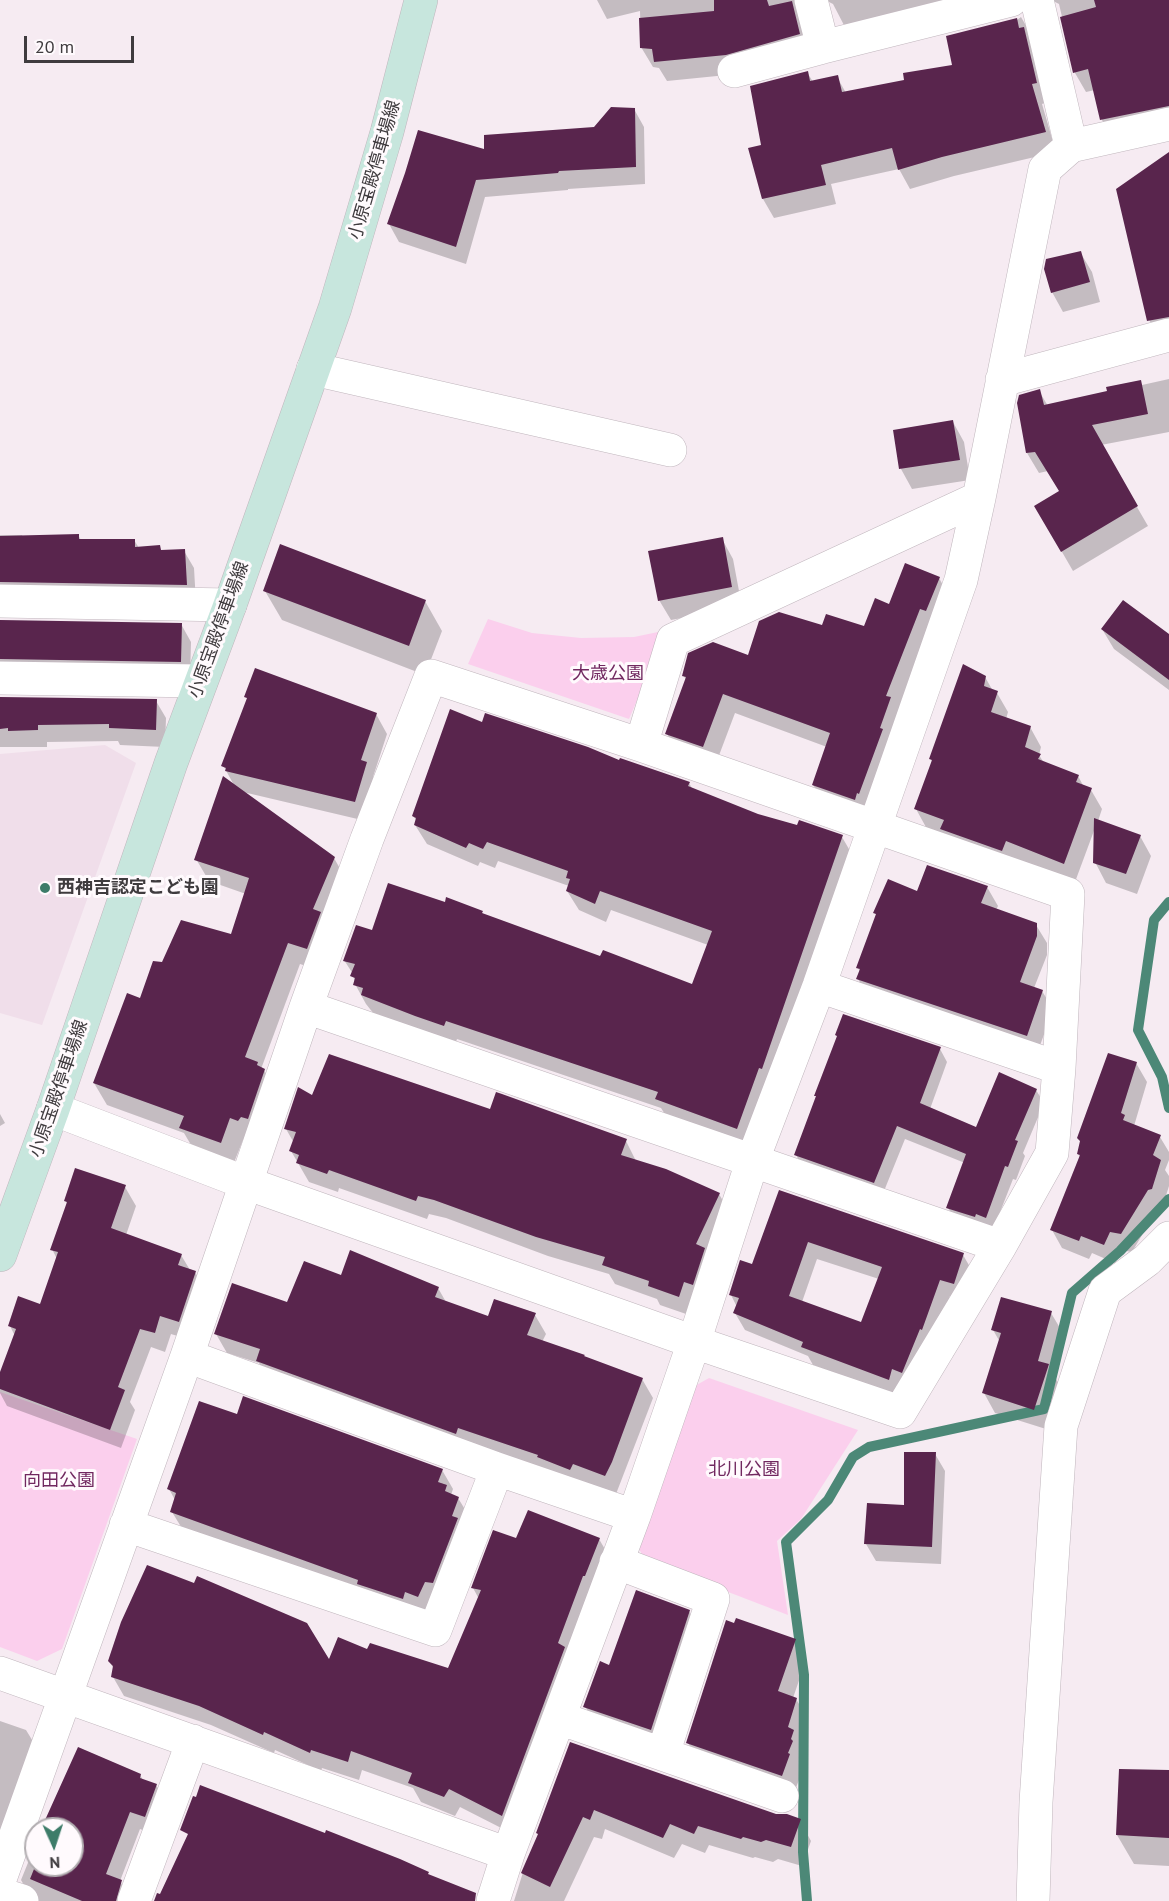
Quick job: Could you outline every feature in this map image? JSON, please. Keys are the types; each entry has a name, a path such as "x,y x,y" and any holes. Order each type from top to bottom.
{"main road":[{"name":"小原宝殿停車場線","path":"0,1255 53,1109 171,763 230,605 335,308 387,132 422,0"}],"street":[{"path":"811,0 823,47"},
{"path":"734,71 1011,0"},
{"path":"1037,0 1071,146"},
{"path":"493,1901 508,1854 634,1516 694,1342 752,1162 819,986 961,580 1045,169 1071,146 1166,130"},
{"path":"1002,380 1169,335"},
{"path":"313,369 670,450"},
{"path":"641,745 673,640 979,498"},
{"path":"0,601 230,605"},
{"path":"0,1879 187,1356 246,1183 306,1007 367,839 431,676 641,745 1068,894 1052,1153 1000,1246 900,1412 694,1342 246,1183 53,1109"},
{"path":"0,678 201,681"},
{"path":"819,986 1059,1068"},
{"path":"306,1007 1000,1246"},
{"path":"1032,1901 1036,1802 1061,1426 1105,1292 1147,1260 1169,1239"},
{"path":"187,1356 497,1469 634,1516"},
{"path":"126,1525 435,1630 497,1469"},
{"path":"616,1562 713,1599 663,1754"},
{"path":"0,1673 508,1854"},
{"path":"558,1718 782,1796"},
{"path":"134,1901 193,1741"},
{"path":"0,1894 22,1901"}],"shaded area":[{"name":"西神吉認定こども園","path":"105,745 136,763 42,1025 0,1013 0,754"}],"green space":[{"name":"大歳公園","path":"488,619 532,633 581,638 634,637 658,632 665,635 629,719 468,664"},
{"name":"北川公園","path":"709,1378 858,1430 801,1519 777,1541 788,1615 645,1560 638,1547 693,1387"},
{"name":"向田公園","path":"0,1392 137,1439 62,1649 37,1661 0,1647"}],"building":[{"path":"714,0 767,0 769,6 792,1 800,34 726,55 654,62 652,49 640,48 639,18 714,11"},
{"path":"1094,0 1169,0 1169,106 1100,120 1088,69 1073,73 1060,17 1096,7"},
{"path":"1017,18 1019,28 1024,27 1037,83 1032,84 1046,132 898,170 892,148 821,165 826,185 762,199 748,148 761,145 750,86 808,71 810,81 838,75 842,92 904,80 903,73 952,65 946,36"},
{"path":"611,107 635,108 636,167 559,171 558,173 476,180 456,247 387,224 418,130 484,149 484,135 594,127"},
{"path":"1169,152 1169,317 1147,321 1116,189"},
{"path":"1081,251 1090,282 1051,293 1044,269 1046,259"},
{"path":"1141,380 1148,414 1092,425 1138,506 1061,552 1034,506 1059,491 1035,452 1026,453 1017,403 1019,395 1040,389 1044,405 1107,391 1106,387"},
{"path":"953,420 960,460 899,469 893,430"},
{"path":"79,534 79,539 135,539 135,547 160,545 161,550 185,549 187,585 0,582 0,536"},
{"path":"723,537 732,587 658,601 648,551"},
{"path":"280,544 426,600 409,646 263,591"},
{"path":"905,563 940,577 926,611 920,609 886,696 891,697 880,728 883,729 855,800 812,785 830,733 723,694 703,747 665,734 686,677 682,676 688,653 713,642 748,655 759,621 779,612 822,625 826,614 864,626 875,598 889,604"},
{"path":"1123,600 1169,634 1169,680 1101,629"},
{"path":"0,620 182,623 181,662 0,659"},
{"path":"963,664 986,676 984,686 998,691 991,712 1031,726 1025,747 1041,754 1038,759 1079,775 1076,782 1092,788 1064,864 1006,841 1002,851 940,829 944,820 914,809"},
{"path":"255,668 377,713 361,760 367,762 355,802 225,771 226,768 221,766 247,698 244,697"},
{"path":"0,697 157,699 156,730 109,728 109,724 38,725 38,730 8,731 8,728 0,729"},
{"path":"450,709 482,722 485,713 690,782 688,786 758,814 797,825 799,820 843,835 762,1069 759,1068 737,1129 655,1099 658,1092 446,1021 444,1026 415,1016 361,995 363,988 353,985 355,978 350,976 355,964 343,961 356,925 372,930 388,883 445,902 446,897 483,911 482,913 600,956 603,950 692,984 712,931 600,891 595,904 566,891 570,879 566,878 568,871 487,842 483,849 469,843 466,848 414,825 416,818 412,816"},
{"path":"223,776 335,857 313,909 321,912 307,949 288,943 245,1057 258,1062 257,1065 265,1069 248,1119 241,1117 238,1121 230,1118 221,1143 179,1128 184,1116 93,1083 127,993 140,998 153,961 162,962 181,920 231,934 249,878 194,860"},
{"path":"1094,818 1141,835 1126,874 1093,863"},
{"path":"927,865 988,886 981,903 1037,923 1037,936 1020,982 1043,990 1027,1036 856,979 860,969 856,968 876,914 873,913 888,879 917,891"},
{"path":"843,1014 941,1047 920,1103 976,1127 999,1072 1037,1089 986,1218 946,1208 966,1154 897,1126 874,1183 794,1155"},
{"path":"1108,1053 1137,1062 1121,1113 1125,1115 1123,1120 1161,1135 1153,1155 1161,1160 1152,1189 1148,1190 1121,1234 1110,1232 1104,1245 1081,1236 1079,1241 1050,1230 1080,1155 1077,1154 1080,1141 1077,1138"},
{"path":"329,1054 490,1109 496,1092 502,1094 627,1139 621,1155 666,1169 720,1193 696,1244 705,1248 693,1285 684,1282 679,1297 648,1286 649,1281 602,1265 605,1257 536,1237 434,1200 418,1196 416,1201 329,1170 327,1174 296,1163 299,1155 289,1151 296,1132 284,1129 298,1087 312,1095"},
{"path":"75,1168 126,1185 111,1228 182,1254 178,1265 196,1271 179,1322 160,1316 155,1333 140,1329 118,1387 125,1390 110,1430 0,1389 0,1372 16,1329 8,1326 18,1296 40,1304 58,1252 50,1250 67,1202 64,1201"},
{"path":"779,1190 964,1253 954,1284 940,1280 922,1330 920,1329 902,1373 892,1369 889,1380 801,1347 803,1342 733,1313 739,1298 729,1295 740,1260 752,1264","holes":["808,1242 882,1267 861,1322 789,1296"]},
{"path":"350,1250 439,1287 435,1297 488,1316 494,1299 536,1313 527,1335 643,1378 605,1476 573,1464 570,1470 537,1457 538,1455 458,1428 456,1434 256,1361 260,1349 214,1334 232,1283 287,1302 304,1261 341,1275"},
{"path":"1001,1297 1052,1311 1038,1361 1049,1364 1034,1410 982,1393 1001,1333 991,1330"},
{"path":"243,1396 443,1469 438,1482 447,1485 445,1491 459,1497 452,1516 458,1518 433,1583 425,1582 418,1597 405,1592 403,1599 357,1584 358,1580 170,1512 176,1493 167,1489 199,1401 237,1414"},
{"path":"904,1452 936,1452 932,1547 864,1544 867,1503 904,1505"},
{"path":"528,1510 600,1538 558,1643 565,1647 502,1816 449,1789 444,1797 408,1783 412,1773 351,1751 348,1762 311,1750 310,1753 199,1706 111,1677 113,1666 108,1661 121,1622 147,1565 194,1583 197,1576 307,1623 329,1659 338,1637 367,1649 370,1643 448,1668 481,1590 471,1588 493,1530 516,1538"},
{"path":"636,1590 690,1610 651,1730 583,1707 600,1661 609,1665"},
{"path":"736,1618 796,1639 778,1691 797,1698 788,1727 794,1730 791,1739 793,1741 782,1776 686,1743 726,1620 734,1623"},
{"path":"570,1742 776,1814 787,1814 801,1819 791,1847 766,1840 761,1842 743,1837 741,1839 698,1826 694,1834 670,1824 663,1838 594,1810 590,1820 583,1817 550,1887 521,1873 538,1834 536,1833"},
{"path":"78,1747 141,1774 140,1778 157,1784 145,1817 130,1812 106,1874 122,1880 116,1901 82,1901 30,1879 31,1877 84,1877 84,1817 46,1817"},
{"path":"1119,1769 1169,1770 1169,1838 1116,1835"},
{"path":"200,1785 400,1859 429,1872 428,1874 476,1893 475,1901 154,1901 157,1893 160,1894 188,1834 180,1830 193,1796 196,1797"}],"waterway":[{"path":"1169,902 1154,920 1138,1030 1162,1077 1169,1108"},
{"path":"807,1901 803,1852 804,1675 786,1542 828,1500 853,1457 869,1447 1044,1409 1072,1293 1120,1251 1169,1199"}],"place":[{"name":"西神吉認定こども園","path":"45,888"}]}
